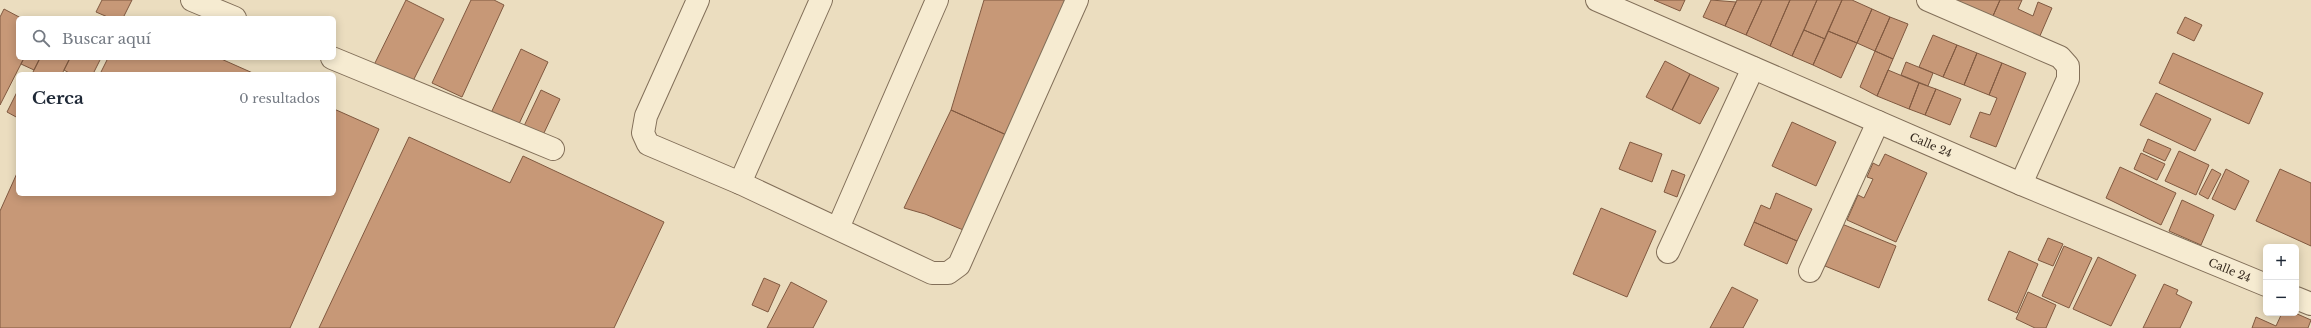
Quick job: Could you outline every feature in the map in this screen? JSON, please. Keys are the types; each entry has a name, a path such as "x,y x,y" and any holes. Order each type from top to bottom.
{"street":[{"path":"192,0 230,16"},
{"path":"698,0 646,116 643,133 648,144 740,183 932,273 948,273 959,265 1077,0"},
{"path":"740,183 821,0"},
{"path":"838,228 937,0"},
{"name":"Calle 24","path":"1597,0 2021,184 2263,284"},
{"path":"1928,0 2060,57 2068,66 2068,79 2021,184"},
{"path":"336,60 553,149"},
{"path":"1668,252 1754,68"},
{"path":"1810,271 1878,122"},
{"path":"2299,299 2311,304"}],"building":[{"path":"102,0 132,0 124,16 105,16 96,12"},
{"path":"406,0 444,19 410,87 372,69"},
{"path":"471,0 494,0 504,5 462,97 432,83"},
{"path":"984,0 1072,0 1011,137 951,110"},
{"path":"1654,0 1685,0 1680,11"},
{"path":"1711,0 1736,2 1725,26 1703,17"},
{"path":"1737,0 1762,0 1746,35 1725,26"},
{"path":"1762,0 1790,0 1770,46 1746,35"},
{"path":"1790,0 1817,0 1792,56 1770,46"},
{"path":"1817,0 1842,0 1825,39 1804,30"},
{"path":"1842,0 1852,0 1872,9 1857,43 1828,31"},
{"path":"1948,0 2000,0 1989,25"},
{"path":"2000,0 2022,0 2018,9 2033,16 2038,2 2052,8 2036,45 1989,25"},
{"path":"4,9 17,16 16,16 16,60 23,60 0,105 0,17"},
{"path":"1872,9 1890,17 1875,51 1857,43"},
{"path":"1890,17 1908,24 1893,59 1875,51"},
{"path":"2185,17 2202,25 2194,41 2177,33"},
{"path":"1804,30 1825,39 1813,65 1792,56"},
{"path":"1828,31 1857,43 1841,78 1813,65"},
{"path":"1933,35 1957,45 1943,77 1919,67"},
{"path":"1957,45 1977,53 1964,85 1943,77"},
{"path":"521,49 548,62 518,126 491,113"},
{"path":"1875,51 1893,59 1877,96 1860,87"},
{"path":"1977,53 2002,63 1989,95 1964,85"},
{"path":"2173,53 2263,93 2249,124 2159,83"},
{"path":"23,60 39,60 34,70 21,64"},
{"path":"39,60 69,60 63,72 33,72"},
{"path":"69,60 100,60 94,72 68,72 64,70"},
{"path":"107,60 224,60 250,72 101,72"},
{"path":"1665,61 1690,74 1672,110 1646,97"},
{"path":"1906,62 1933,73 1928,86 1901,75"},
{"path":"2002,63 2026,73 1996,147 1970,137 1980,112 1990,115 1997,98 1989,95"},
{"path":"1888,70 1919,83 1909,109 1877,96"},
{"path":"1690,74 1719,88 1700,124 1672,110"},
{"path":"1919,83 1936,89 1925,115 1909,109"},
{"path":"1936,89 1961,99 1950,125 1925,115"},
{"path":"541,90 560,99 543,135 524,126"},
{"path":"2156,93 2211,119 2195,151 2140,125"},
{"path":"16,94 16,117 7,112"},
{"path":"336,110 379,129 290,328 0,328 0,211 16,175 16,196 336,196"},
{"path":"951,110 1011,137 968,232 925,214 904,208"},
{"path":"1792,122 1836,142 1816,186 1772,166"},
{"path":"409,137 510,183 523,156 664,222 614,328 319,328"},
{"path":"2148,139 2171,149 2165,161 2143,151"},
{"path":"1630,142 1662,154 1652,182 1619,169"},
{"path":"2179,151 2209,165 2196,195 2165,181"},
{"path":"2141,153 2165,164 2157,180 2134,169"},
{"path":"1885,154 1927,173 1896,242 1847,220 1858,195 1864,198 1873,179 1867,177 1873,163 1879,166"},
{"path":"2120,167 2176,193 2161,225 2106,198"},
{"path":"2212,169 2221,174 2208,199 2199,194"},
{"path":"2226,169 2249,181 2235,210 2212,199"},
{"path":"2280,169 2311,183 2311,246 2256,221"},
{"path":"1672,170 1685,175 1677,197 1664,192"},
{"path":"1776,193 1812,209 1797,241 1754,222 1761,205 1770,209"},
{"path":"2182,200 2214,215 2201,245 2169,231"},
{"path":"1601,208 1656,231 1627,297 1573,274"},
{"path":"1754,222 1797,241 1787,264 1744,245"},
{"path":"1842,224 1896,246 1879,288 1825,266"},
{"path":"2048,238 2063,244 2053,266 2038,260"},
{"path":"2064,246 2092,258 2069,308 2042,296"},
{"path":"2009,251 2038,264 2017,313 1988,300"},
{"path":"2098,257 2136,275 2111,326 2073,309"},
{"path":"764,278 780,285 768,312 752,305"},
{"path":"791,282 827,301 813,328 767,328"},
{"path":"2164,284 2178,290 2176,294 2192,302 2180,328 2143,328"},
{"path":"1732,287 1758,300 1743,328 1710,328"},
{"path":"2028,292 2056,305 2046,328 2035,328 2016,319"},
{"path":"2299,315 2311,320 2308,328 2252,328 2256,317 2276,326 2281,316 2299,316"}]}
